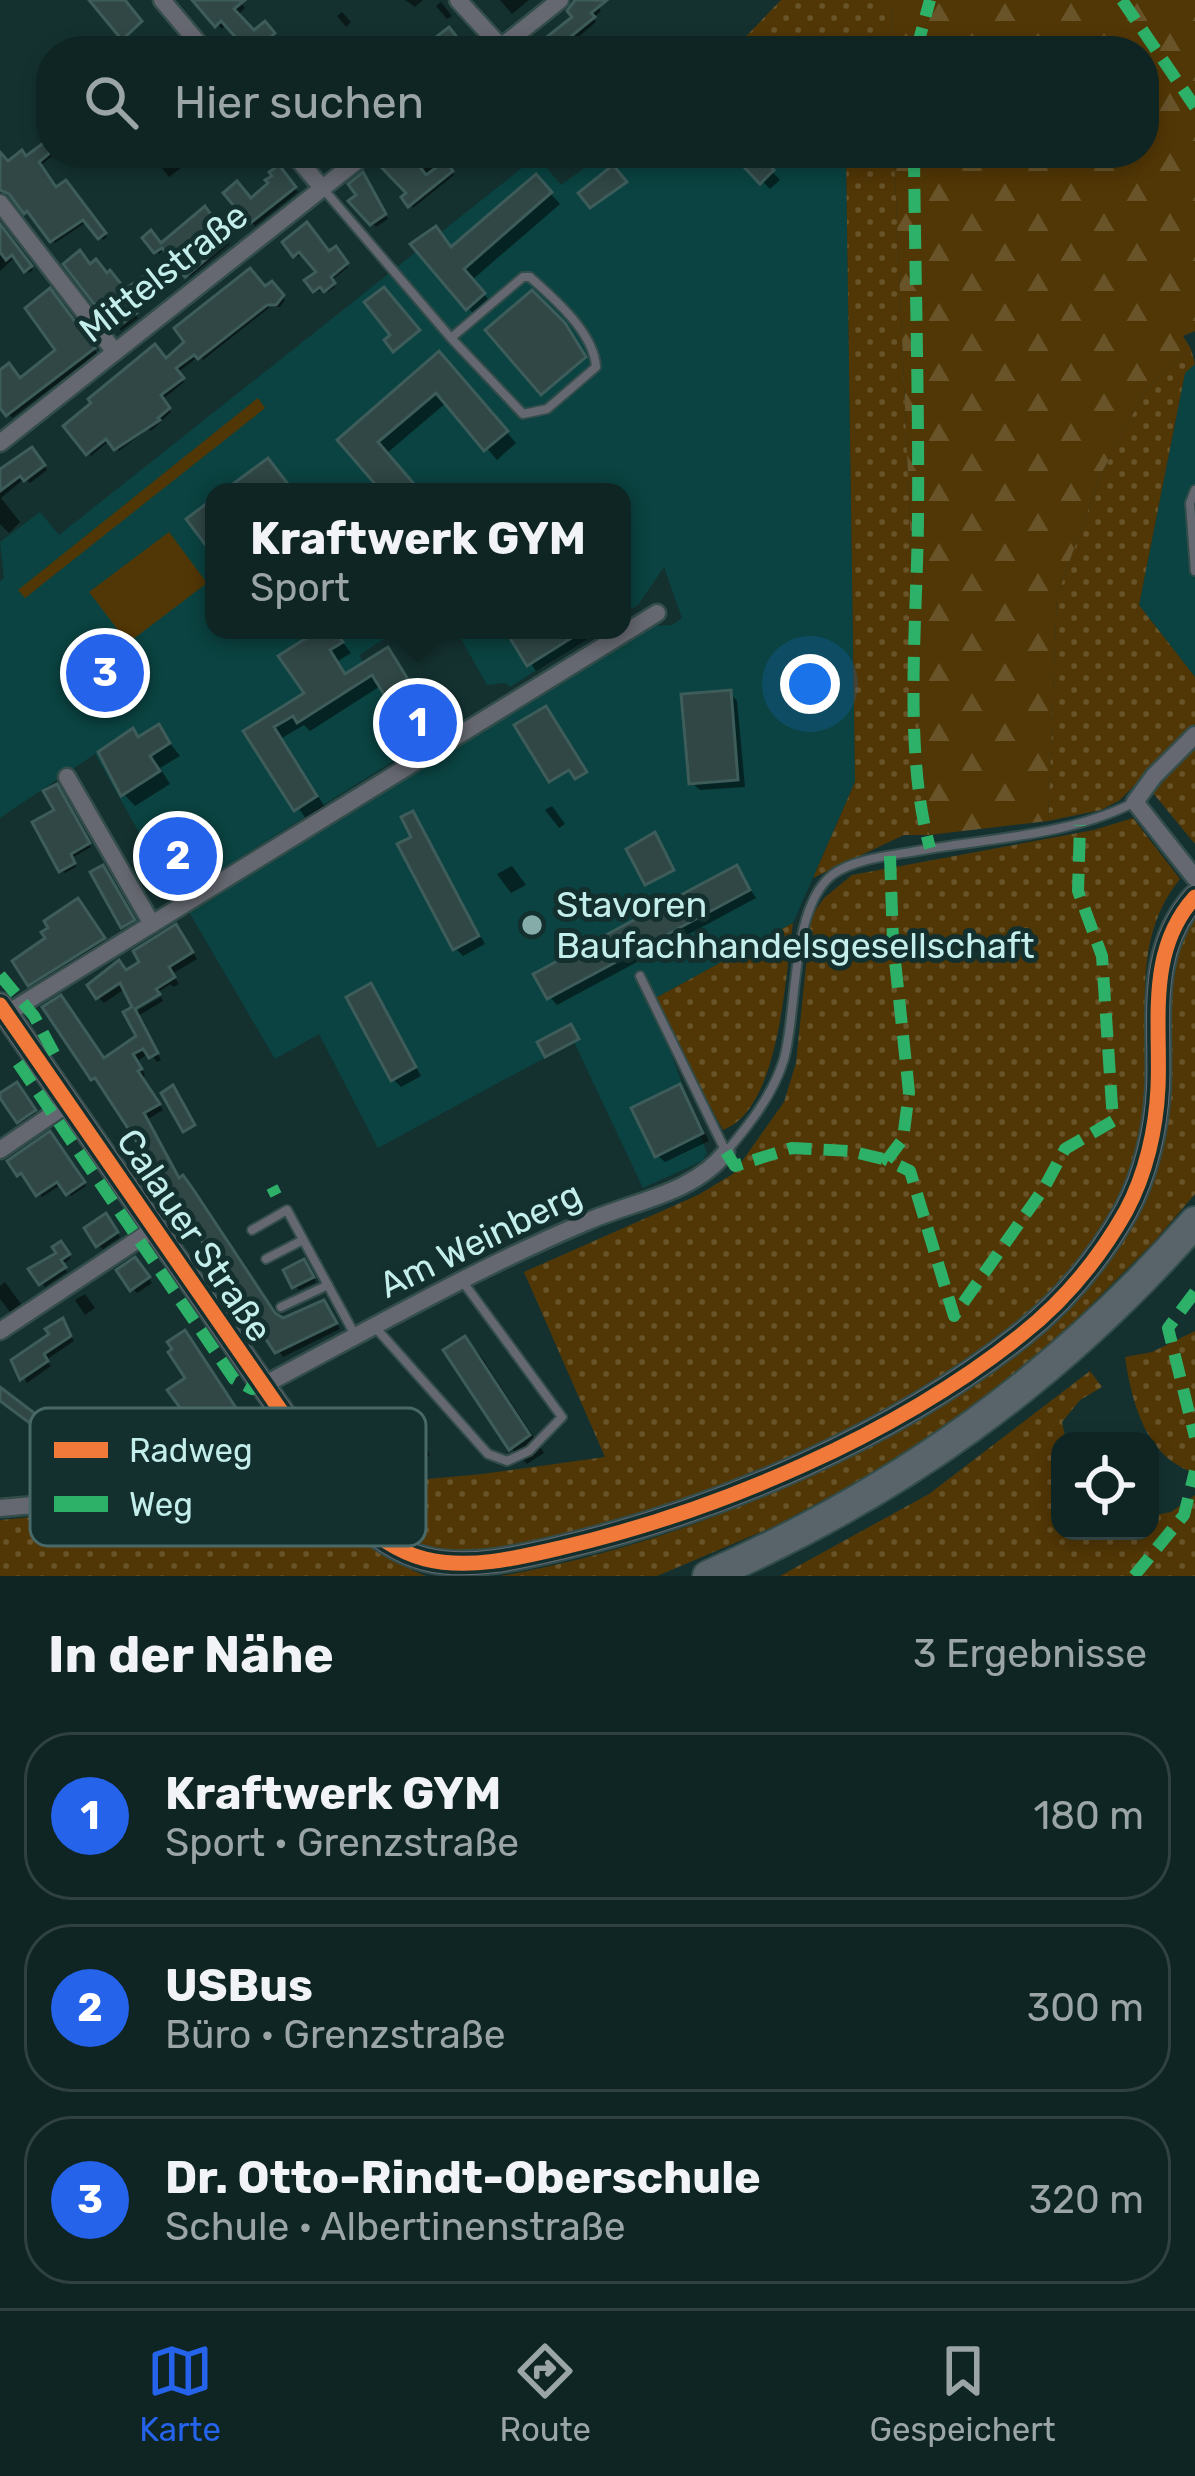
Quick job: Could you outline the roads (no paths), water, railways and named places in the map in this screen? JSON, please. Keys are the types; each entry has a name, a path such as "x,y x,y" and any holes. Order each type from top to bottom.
{"highway":[{"path":"708,1576 873,1495 977,1424 1078,1342 1195,1222"}],"street":[{"path":"162,0 192,36"},
{"path":"458,0 487,36"},
{"path":"514,36 560,0"},
{"path":"305,168 322,188"},
{"name":"Mittelstraße","path":"3,435 348,168"},
{"path":"0,203 115,352"},
{"path":"631,630 657,614"},
{"path":"3,1010 616,639"},
{"path":"1195,735 1135,802 1195,878"},
{"path":"67,777 152,924"},
{"name":"Calauer Straße","path":"396,1546 424,1559 449,1563 526,1556 653,1522 754,1484 923,1401 1052,1310 1099,1254 1130,1203 1150,1150 1158,1090 1160,964 1175,925 1195,897"},
{"name":"Calauer Straße","path":"3,1010 277,1408"},
{"path":"0,1150 69,1103"},
{"name":"Am Weinberg","path":"262,1386 585,1222 689,1184 706,1174 725,1152"},
{"path":"0,1331 154,1229"},
{"path":"0,1508 30,1505"}],"lane":[{"path":"322,188 451,338 523,414 547,410 596,367 595,351 552,296 530,277 523,277 451,338"},
{"path":"1195,490 1190,503 1195,571"},
{"path":"640,976 725,1152 771,1092 784,1058 807,914 830,877 846,867 890,856 1080,824 1135,802"},
{"path":"252,1230 287,1210 356,1336"},
{"path":"266,1259 303,1240"},
{"path":"375,1327 488,1454 507,1461 530,1451 562,1417 464,1282"},
{"path":"281,1307 328,1285"}],"place":[{"name":"Dr. Otto-Rindt-Oberschule","path":"105,673"},
{"name":"Kraftwerk GYM","path":"418,723"},
{"name":"USBus","path":"178,856"},
{"name":"Stavoren Baufachhandelsgesellschaft","path":"532,925"}]}
